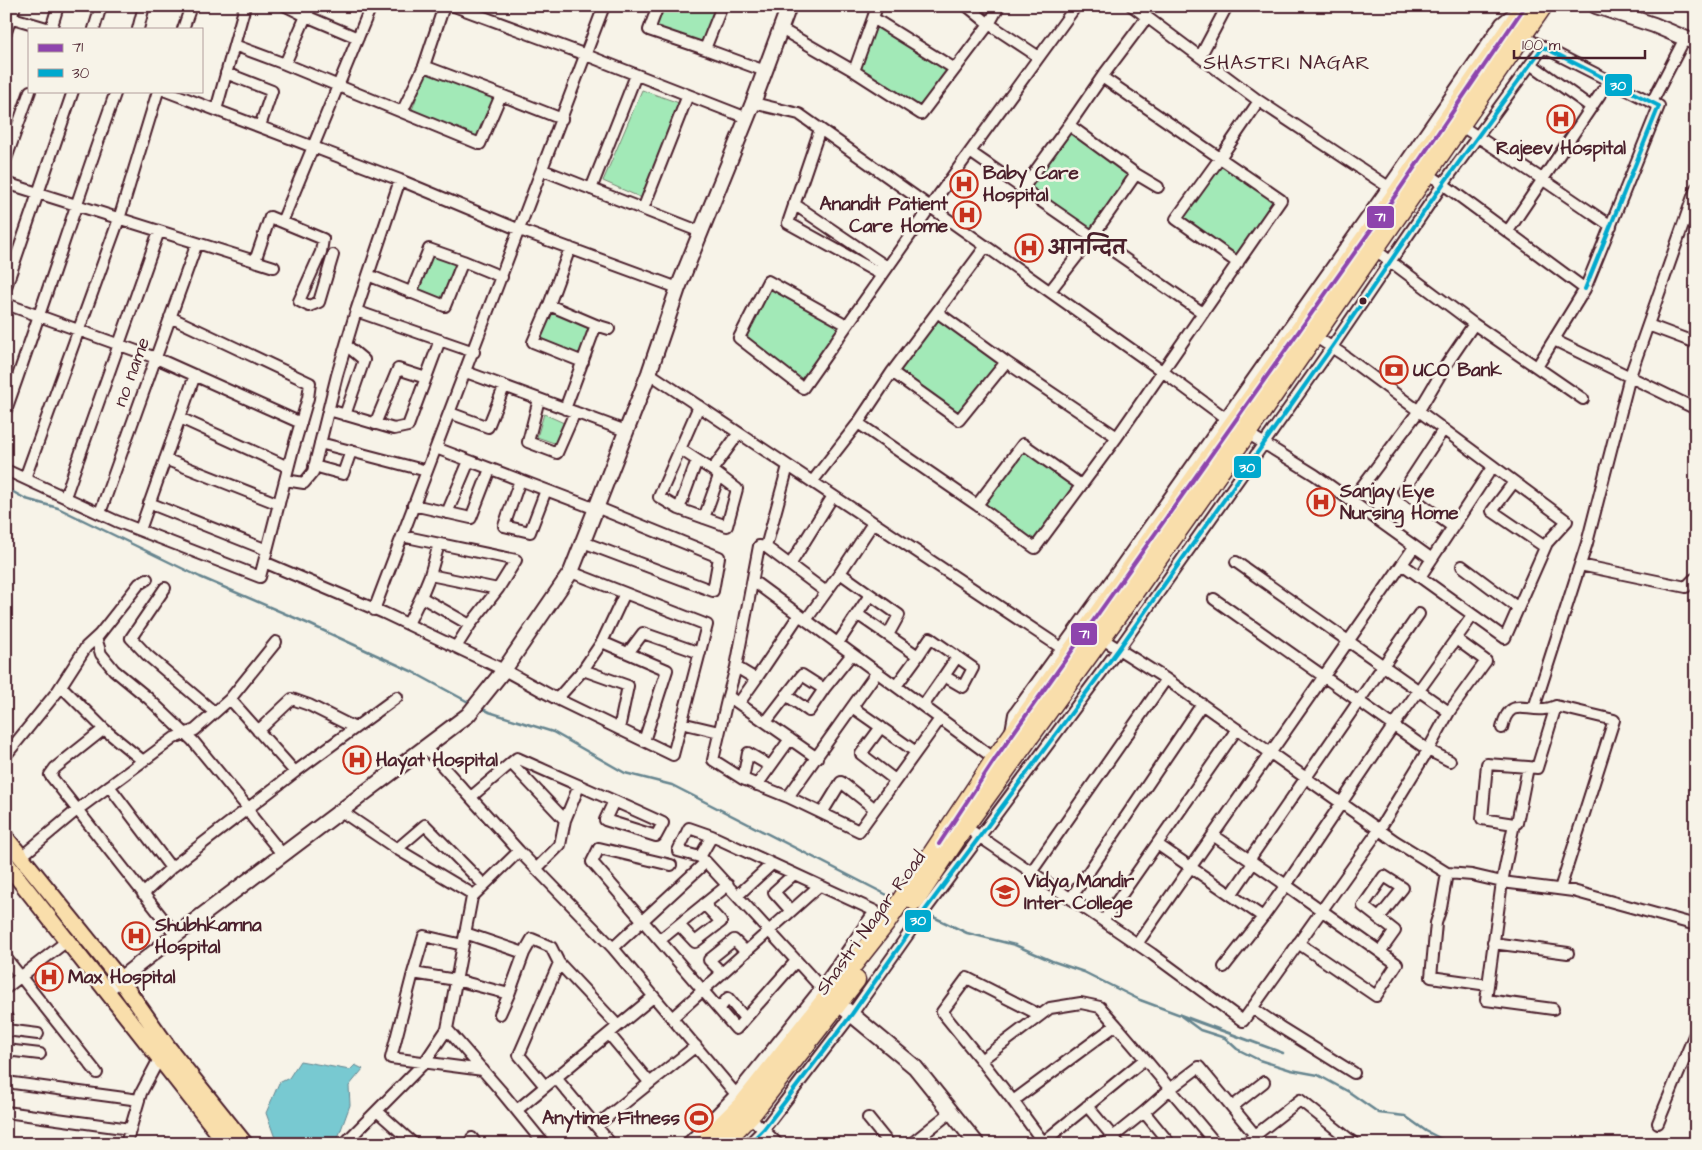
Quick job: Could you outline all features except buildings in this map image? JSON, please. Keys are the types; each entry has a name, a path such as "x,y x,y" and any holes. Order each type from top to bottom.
{"highway":[{"path":"1308,331 1392,190 1523,6"},
{"path":"959,823 995,759 1065,651 1094,634 1235,425 1374,249 1543,6"},
{"name":"Shastri Nagar Road","path":"722,1144 743,1104 835,1001 891,925 959,823 1094,634"},
{"path":"703,1144 743,1104"}],"main road":[{"path":"6,838 119,978 165,1053 227,1144"},
{"path":"6,863 106,990 165,1053 245,1144"}],"street":[{"path":"6,32 9,17 15,6"},
{"path":"51,28 58,6"},
{"path":"94,28 101,6"},
{"path":"138,28 144,6"},
{"path":"183,28 191,6"},
{"path":"216,110 245,6"},
{"path":"286,6 308,11 358,38"},
{"path":"282,222 372,6"},
{"path":"402,112 424,66 444,6"},
{"path":"454,6 747,118"},
{"path":"374,610 413,505 474,352 604,6"},
{"path":"658,6 649,30 765,71"},
{"path":"705,49 722,6"},
{"path":"106,990 119,978 468,715 504,670 572,572 649,373 678,288 753,103 789,6"},
{"path":"854,71 878,6"},
{"path":"967,6 989,24 1039,57"},
{"path":"781,29 854,71 921,114 989,24 999,6"},
{"path":"847,325 768,281 739,338 803,388 885,271 930,206 1076,6"},
{"path":"649,373 1065,651 1113,577 1235,425 1392,190 1259,101 1132,6"},
{"path":"1200,56 1227,6"},
{"path":"1596,6 1654,25 1691,41 1652,102"},
{"path":"285,64 308,11"},
{"path":"9,17 48,28"},
{"path":"1023,188 1147,17"},
{"path":"873,18 955,69"},
{"path":"1522,36 1659,106 1585,289 1537,367"},
{"path":"234,45 480,144 501,95"},
{"path":"687,1144 743,1104 835,1001 924,913 1118,650 1332,347 1443,184 1544,47"},
{"path":"1531,64 1591,107"},
{"path":"424,66 562,119"},
{"path":"226,73 272,92 260,126"},
{"path":"591,189 636,75"},
{"path":"858,423 1035,548 1117,437 1281,200 1102,77"},
{"path":"1508,231 1609,81"},
{"path":"6,159 30,92"},
{"path":"6,287 73,92"},
{"path":"6,410 75,205 116,92"},
{"path":"25,478 119,219 158,92"},
{"path":"169,92 400,180 520,230 678,288"},
{"path":"643,209 688,95"},
{"path":"1238,263 1176,219 1259,101"},
{"path":"753,103 799,114 1050,291 1235,425 1315,475 1432,559"},
{"path":"1069,125 1136,174 1158,187"},
{"path":"1460,125 1610,226"},
{"path":"820,129 788,223 885,271"},
{"path":"970,152 1203,313"},
{"path":"543,170 701,232"},
{"path":"1427,173 1585,289"},
{"path":"1050,291 1092,237 1136,174"},
{"path":"285,480 304,483 313,472 356,311 400,180"},
{"path":"6,183 274,267"},
{"path":"1534,708 1580,565 1630,376 1696,188"},
{"path":"794,204 885,271"},
{"path":"255,261 270,217 323,239 321,252 299,301 309,306 319,302 333,255"},
{"name":"no name","path":"65,497 159,231"},
{"name":"no name","path":"100,513 197,243"},
{"path":"812,482 858,423 892,372 986,246"},
{"path":"570,248 533,342 583,362"},
{"path":"411,293 429,249 502,277"},
{"path":"1374,249 1390,263 1474,324 1583,399"},
{"path":"368,275 445,306 463,261"},
{"path":"6,304 156,358 301,423"},
{"path":"549,304 609,329"},
{"path":"356,311 474,352"},
{"path":"937,312 1006,362 1117,437"},
{"path":"6,470 100,513 260,578 288,467 308,398 310,383 170,317"},
{"path":"1351,501 1418,412 1446,365 1474,324"},
{"path":"539,399 528,442 557,453 583,362 596,325"},
{"path":"1648,325 1696,343"},
{"path":"1308,331 1566,521 1547,543 1505,638 1402,564"},
{"path":"329,410 394,430 408,426 440,340"},
{"path":"1554,340 1696,409"},
{"path":"345,415 364,360 346,345"},
{"path":"892,372 960,420 1006,362"},
{"path":"375,424 398,369 426,378"},
{"path":"466,372 626,431"},
{"path":"140,530 195,376"},
{"path":"450,413 488,427 504,387"},
{"path":"680,449 737,489 727,526 679,509 659,497 698,406"},
{"path":"180,418 288,467"},
{"path":"1443,430 1403,491 1453,527"},
{"path":"704,518 716,473 739,433"},
{"path":"320,443 427,471"},
{"path":"977,506 1023,444 1081,484"},
{"path":"436,448 596,508 719,557 713,591 583,542"},
{"path":"314,466 343,474 351,451"},
{"path":"165,459 279,504"},
{"path":"679,509 697,460"},
{"path":"447,513 469,461"},
{"path":"766,547 788,466"},
{"path":"1420,577 1493,466"},
{"path":"413,505 471,518 490,469"},
{"path":"520,480 504,526 530,532 546,490"},
{"path":"1514,482 1492,511 1545,547"},
{"path":"790,565 833,496"},
{"path":"149,503 267,550"},
{"path":"739,703 803,618 826,592 873,523"},
{"path":"402,536 516,560 456,647"},
{"path":"408,624 430,575 439,544"},
{"path":"826,592 766,547 759,546 736,668 713,760 743,779 788,797 859,831 940,719"},
{"path":"1137,944 1414,547"},
{"path":"264,562 408,624 673,755 707,625 572,572"},
{"path":"1236,562 1448,712"},
{"path":"1580,565 1686,587 1695,580 1696,567"},
{"path":"1462,566 1518,608"},
{"path":"840,573 899,615 888,635"},
{"path":"430,575 498,588"},
{"path":"6,755 61,686 86,647 96,638 139,584 147,579"},
{"path":"753,581 995,759"},
{"path":"165,588 131,638 147,655 214,712"},
{"path":"557,699 583,670 602,642 625,592"},
{"path":"838,643 870,595"},
{"path":"421,597 470,625"},
{"path":"1214,599 1428,750 1450,761"},
{"path":"857,614 918,656"},
{"path":"1231,895 1306,778 1419,614"},
{"path":"1224,968 1286,885 1394,725 1473,615"},
{"path":"628,654 643,634 700,653"},
{"path":"1094,634 1166,679 1379,830 1447,873 1573,891 1696,925"},
{"path":"96,638 101,654 114,670 148,698 193,741 248,808 253,818 282,855"},
{"path":"896,686 930,638 973,668 963,687 944,676"},
{"path":"959,823 1104,920 1243,1021 1379,830 1428,750 1448,712 1486,661 1456,639"},
{"path":"22,856 77,810 174,738 195,730 230,699 276,642"},
{"path":"602,642 667,670 644,741"},
{"path":"786,695 809,711 852,654"},
{"path":"923,706 957,657"},
{"path":"736,668 756,680"},
{"path":"583,670 628,686 619,729"},
{"path":"788,797 877,672"},
{"path":"766,722 802,675 824,690"},
{"path":"1032,871 1166,679"},
{"path":"61,686 104,729 143,761"},
{"path":"728,696 817,758"},
{"path":"143,894 171,868 248,808 397,697"},
{"path":"230,699 295,772"},
{"path":"258,731 292,699 309,705 355,728"},
{"path":"1071,898 1202,704"},
{"path":"1514,824 1482,819 1488,764 1537,768 1556,706"},
{"path":"1502,728 1503,721 1510,711 1522,707 1543,709 1556,706 1614,720 1560,889"},
{"path":"852,707 916,752"},
{"path":"681,723 719,732"},
{"path":"881,727 861,754 895,780"},
{"path":"104,729 55,768 50,775 176,935"},
{"path":"1104,920 1237,729"},
{"path":"757,784 790,739"},
{"path":"426,748 519,851 613,948 778,1144"},
{"path":"743,779 748,753 770,766"},
{"path":"471,797 517,758 579,786 614,801 663,823 656,836 605,820 614,801"},
{"path":"511,763 564,820"},
{"path":"1528,768 1517,823 1514,824 1502,882 1486,1000 1553,1009"},
{"path":"822,813 840,782 875,809"},
{"path":"109,786 171,868"},
{"path":"536,869 560,845 564,820 579,786"},
{"path":"341,811 397,849 474,895"},
{"path":"397,849 425,825 484,885"},
{"path":"749,1144 764,1129 835,1001 875,911 712,836 689,828 678,851 703,859 835,1001 915,1067 977,1144"},
{"path":"1212,835 1397,964 1376,996 1298,943"},
{"path":"613,948 703,859 712,836"},
{"path":"1157,844 1263,917"},
{"path":"671,865 598,848 592,862 719,1009 728,998 746,1018 796,961"},
{"path":"344,1144 424,1062 447,1029 472,898 519,851"},
{"path":"737,896 772,864"},
{"path":"1447,873 1442,908 1436,924 1431,977 1488,985"},
{"path":"791,911 774,892 794,874"},
{"path":"660,940 728,885"},
{"path":"672,1018 819,886"},
{"path":"679,925 695,942 721,922 704,904"},
{"path":"1379,918 1396,931 1380,952"},
{"path":"465,933 524,953"},
{"path":"462,945 424,936 391,1058 483,1070"},
{"path":"500,1014 524,953 532,939 551,947 560,963 618,1026"},
{"path":"722,973 709,960 734,940 746,952"},
{"path":"6,988 68,941"},
{"path":"1493,943 1568,953"},
{"path":"6,958 97,1072"},
{"path":"545,1086 519,1056 560,963"},
{"path":"413,973 456,980 508,994"},
{"path":"1040,1015 968,978 942,1012 981,1060 1042,1143 1145,1059"},
{"path":"517,1110 653,997"},
{"path":"981,1060 1050,1008 1081,1003 1100,1007 1216,1144"},
{"path":"1252,1008 1354,1074"},
{"path":"1013,1102 1116,1025"},
{"path":"447,1029 544,1144"},
{"path":"6,1030 38,1034"},
{"path":"1658,1123 1696,1031"},
{"path":"609,1034 650,1083"},
{"path":"596,1126 696,1046"},
{"path":"6,1050 40,1054"},
{"path":"126,1143 139,1100 165,1053"},
{"path":"1103,1144 1116,1140 1170,1088 1199,1067 1255,1135"},
{"path":"556,1078 611,1144"},
{"path":"6,1082 139,1100"},
{"path":"1232,1107 1264,1082"},
{"path":"1244,1144 1300,1100 1355,1144"},
{"path":"1087,1106 1116,1140"},
{"path":"377,1111 414,1144"},
{"path":"6,1112 130,1130"},
{"path":"911,1144 951,1112"},
{"path":"1144,1112 1170,1144"},
{"path":"868,1118 889,1144"},
{"path":"471,1144 472,1138 476,1144"}],"green space":[{"path":"662,6 716,6 702,45 654,28"},
{"path":"875,24 950,70 919,109 858,69"},
{"path":"426,72 494,98 478,137 412,110"},
{"path":"642,90 682,104 642,198 603,181"},
{"path":"1070,131 1130,174 1091,232 1030,188"},
{"path":"1221,164 1274,200 1236,257 1181,217"},
{"path":"431,254 457,264 442,302 415,290"},
{"path":"770,287 839,327 801,380 745,335"},
{"path":"551,310 591,327 580,355 540,339"},
{"path":"938,318 1001,362 959,416 899,371"},
{"path":"544,414 564,423 557,444 537,437"},
{"path":"1024,450 1076,486 1034,543 982,504"}],"water":[{"path":"300,1061 350,1070 355,1065 363,1069 349,1086 350,1105 338,1138 332,1144 283,1144 275,1138 266,1113 279,1083 289,1078"}],"waterway":[{"path":"6,488 26,499 58,508 200,577 411,671 472,704"},
{"path":"479,707 489,712 553,732 625,773 672,785 895,899"},
{"path":"927,914 967,933 1015,945 1084,972 1140,1000 1283,1053 1181,1016 1200,1030 1225,1038 1237,1049 1259,1060 1291,1070 1318,1075 1349,1092 1379,1113 1405,1116 1426,1131 1451,1144"}],"transit line":[{"name":"71","path":"939,844 995,759 1397,193 1525,6"},
{"name":"30","path":"749,1144 764,1129 852,1014 926,909 1118,650 1332,347 1443,184 1543,47 1659,106 1585,289"}],"place":[{"name":"Rajeev Hospital","path":"1561,119"},
{"name":"Baby Care Hospital","path":"964,184"},
{"name":"Anandit Patient Care Home","path":"967,215"},
{"name":"आनन्दित","path":"1029,248"},
{"name":"UCO Bank","path":"1394,370"},
{"name":"Sanjay Eye Nursing Home","path":"1321,502"},
{"name":"Hayat Hospital","path":"357,760"},
{"name":"Vidya Mandir Inter College","path":"1005,892"},
{"name":"Shubhkamna Hospital","path":"136,936"},
{"name":"Max Hospital","path":"49,977"},
{"name":"Anytime Fitness","path":"699,1118"}],"district":[{"name":"SHASTRI NAGAR","path":"1287,63"}]}
